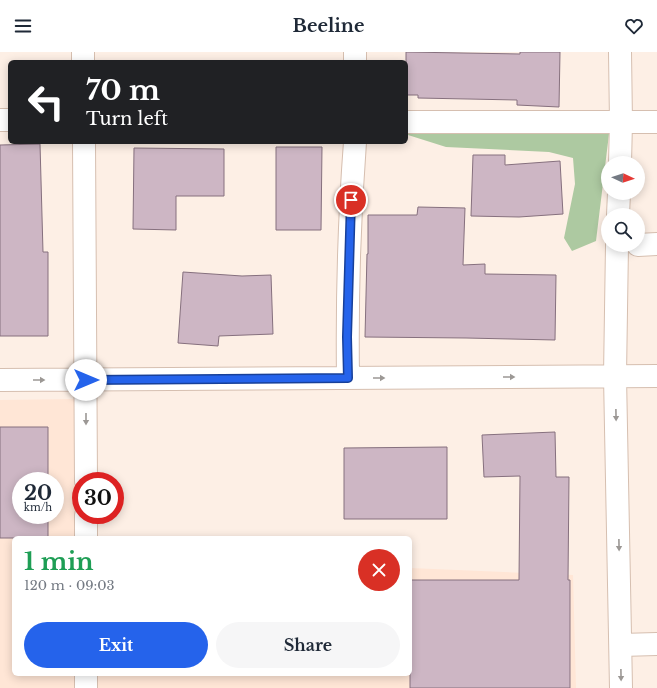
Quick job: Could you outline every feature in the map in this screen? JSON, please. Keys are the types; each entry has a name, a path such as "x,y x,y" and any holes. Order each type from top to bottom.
{"street":[{"path":"620,52 620,156"},
{"path":"408,122 657,122"},
{"path":"84,144 86,472"},
{"path":"348,378 347,337 351,208 355,144"},
{"path":"645,244 657,244"},
{"path":"621,688 615,376 626,252"},
{"path":"0,380 657,376"},
{"path":"86,524 86,536"},
{"path":"621,645 657,644"},
{"path":"86,676 86,688"}],"shaded area":[{"path":"74,399 76,472 72,472 72,524 78,524 78,536 12,536 12,676 412,676 412,568 573,575 576,688 0,688 0,400"}],"green space":[{"path":"414,113 588,113 609,134 606,156 601,156 601,200 596,241 572,251 564,238 575,184 573,158 549,152 446,147 408,135"}],"building":[{"path":"406,52 520,54 520,52 560,52 559,107 517,105 517,100 418,98 418,95 408,95 408,60 406,60"},
{"path":"40,144 43,252 48,252 48,336 0,336 0,145"},
{"path":"276,147 322,147 321,230 276,230"},
{"path":"134,148 224,149 224,196 176,196 176,230 133,229"},
{"path":"473,155 505,155 505,165 560,161 563,214 519,217 471,216"},
{"path":"418,207 465,208 463,265 485,264 485,274 556,275 555,340 365,337 368,215 417,215"},
{"path":"183,272 242,276 271,275 273,334 219,336 218,346 178,343"},
{"path":"0,427 48,427 48,472 12,472 12,524 48,524 48,536 12,536 12,538 0,538"},
{"path":"555,432 556,477 569,477 568,580 570,580 570,688 410,688 410,676 412,676 412,580 519,580 520,476 484,477 482,435"},
{"path":"447,447 447,519 344,519 344,448"}],"route":[{"path":"86,380 348,378 347,337 351,200"}]}
